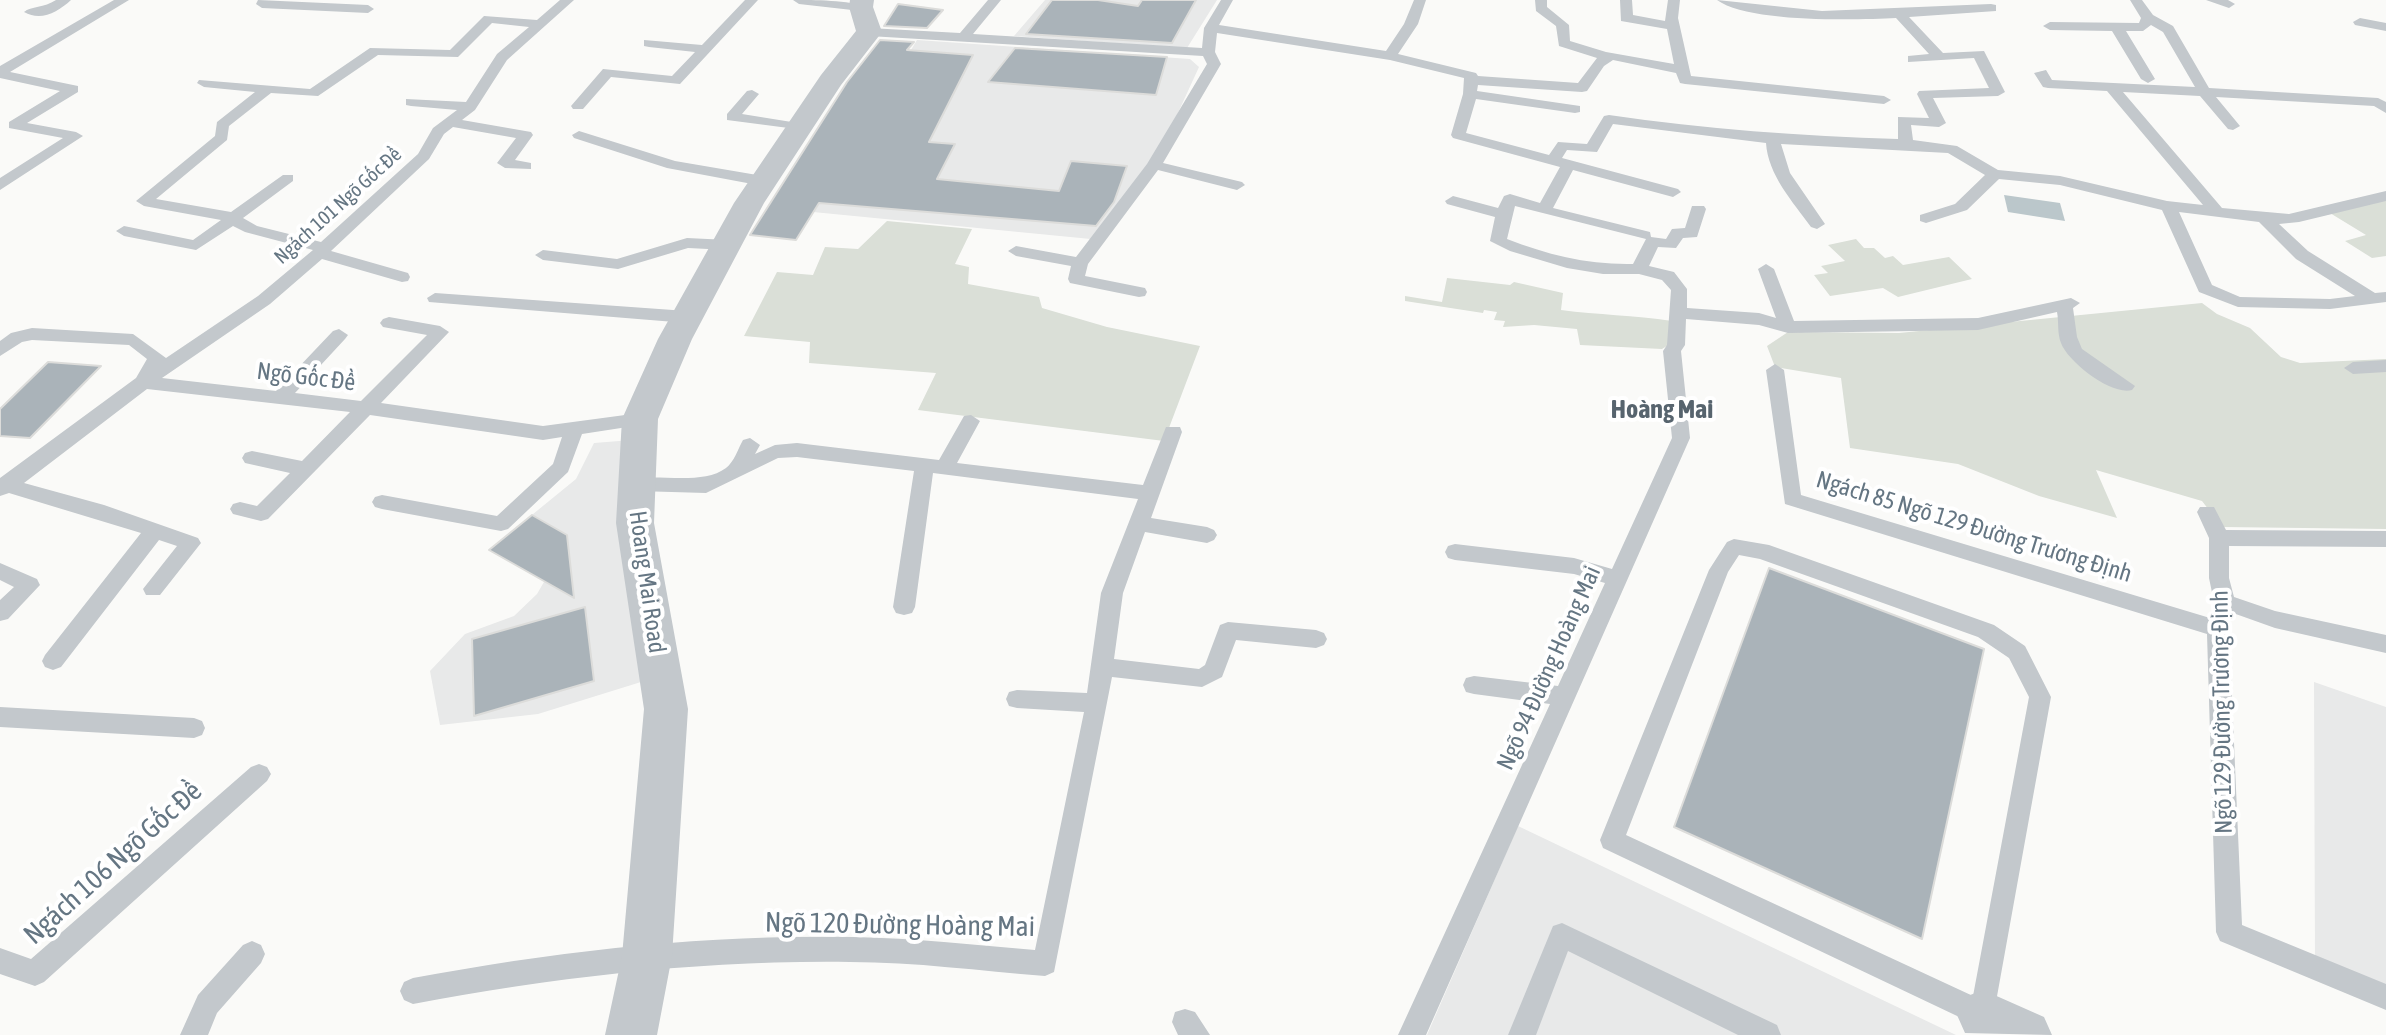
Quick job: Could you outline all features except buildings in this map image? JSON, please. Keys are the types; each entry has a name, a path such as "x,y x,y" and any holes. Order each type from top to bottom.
{"street":[{"name":"Hoang Mai Road","path":"631,1035 647,956 666,709 635,523 640,419 687,317 763,181 799,127 864,13"}],"lane":[{"path":"31,12 47,12 65,0"},
{"path":"0,73 123,0"},
{"path":"265,0 262,4 368,9"},
{"name":"Ngách 101 Ngõ Gốc Đề","path":"143,382 264,300 322,250 424,156 438,131 470,107 502,57 568,0"},
{"path":"578,106 608,72 675,81 752,0"},
{"path":"799,0 963,38 1208,52"},
{"path":"963,38 995,0"},
{"path":"1139,292 1076,279 1080,263 1154,165 1214,64 1208,52 1211,28 1227,0"},
{"path":"1390,56 1411,24 1420,0"},
{"path":"1541,0 1541,8 1562,25 1564,43 1608,57"},
{"path":"1626,0 1626,18 1673,26"},
{"path":"1674,0 1671,18 1685,80 1884,100"},
{"path":"1723,0 1775,12 1898,13 1949,11 1986,4"},
{"path":"1938,0 1949,11"},
{"path":"2136,0 2148,18 2168,29 2205,93 2233,126"},
{"path":"2212,0 2229,4"},
{"path":"1898,13 1940,57"},
{"path":"2050,26 2143,27 2148,18"},
{"path":"204,83 313,93 375,51 453,54 489,19 541,24"},
{"path":"2360,22 2386,27"},
{"path":"2116,26 2148,79"},
{"path":"1211,28 1390,56 1471,76 1458,135 1673,192"},
{"path":"649,43 704,49"},
{"path":"1906,144 1903,120 1939,123 1924,94 1998,92 1979,54 1913,59"},
{"path":"1471,87 1582,88 1599,63 1611,55 1684,70"},
{"path":"0,73 73,89 14,125 76,136 0,185"},
{"path":"2041,73 2048,84 2378,102 2386,109"},
{"path":"1471,87 1575,109"},
{"path":"2111,87 2217,212"},
{"path":"268,89 222,125 222,137 144,201 227,216 251,229 402,277"},
{"path":"752,94 732,117 799,127"},
{"path":"411,102 470,107"},
{"path":"1544,210 1563,145 1592,149 1609,119 1687,131 1773,139 1906,144 1952,149 1995,174 2049,180 2132,196 2169,207 2264,218 2298,217 2386,196"},
{"path":"451,122 526,135 505,163 526,166"},
{"path":"579,135 672,165 763,181"},
{"path":"1773,139 1773,151 1817,224"},
{"path":"1154,165 1237,185"},
{"path":"1926,218 1961,207 1995,174"},
{"path":"124,231 196,245 288,178"},
{"path":"1644,235 1510,199 1503,214 1498,241 1523,252 1584,268 1639,269 1653,241 1670,245 1678,232 1691,234 1698,209"},
{"path":"1453,201 1503,214"},
{"path":"2169,207 2205,288 2238,302 2330,304 2380,298"},
{"path":"2264,218 2302,255 2380,298"},
{"path":"543,255 618,264 687,243 728,245"},
{"path":"1016,251 1080,263"},
{"name":"Ngõ 94 Đường Hoàng Mai","path":"1412,1035 1681,438 1672,351 1676,345 1679,289 1668,276 1639,269"},
{"path":"1766,269 1788,327"},
{"path":"435,298 687,317"},
{"path":"1676,313 1759,319 1788,327 1978,324 2067,304 2068,338 2081,358 2126,386"},
{"path":"240,509 261,514 440,332 389,323"},
{"path":"0,350 17,337 32,334 133,340 157,358 143,382 2,486"},
{"path":"280,398 339,335"},
{"path":"2353,368 2386,366"},
{"name":"Ngách 85 Ngõ 129 Đường Trương Định","path":"1775,370 1792,499 2218,629"},
{"name":"Ngõ Gốc Đề","path":"143,382 368,408 543,433 640,419"},
{"path":"904,607 934,468 971,421"},
{"path":"382,502 501,524 561,467 575,428"},
{"name":"Ngõ 120 Đường Hoàng Mai","path":"647,956 829,949 1045,963 1097,703 1112,593 1173,432"},
{"path":"734,474 750,445"},
{"path":"637,484 706,486 775,452 797,450 1150,493"},
{"path":"252,458 307,469"},
{"path":"2,486 97,510 191,543 153,589"},
{"path":"2207,512 2219,538 2386,539"},
{"path":"1138,523 1207,535"},
{"path":"53,661 154,532"},
{"name":"Ngõ 129 Đường Trương Định","path":"2219,538 2219,578 2225,602 2218,629 2229,932 2386,997"},
{"path":"1734,547 1762,551 1986,631 2017,652 2040,697 2004,1025 1612,840 1719,570 1734,547"},
{"path":"1455,552 1574,566 1618,579"},
{"path":"0,571 30,585 0,613"},
{"path":"2225,602 2275,619 2386,644"},
{"path":"1102,667 1202,678 1214,671 1228,631 1316,639"},
{"path":"1474,685 1565,696"},
{"path":"1017,699 1097,703"},
{"path":"0,717 194,728"},
{"name":"Ngách 106 Ngõ Gốc Đề","path":"0,961 35,973 259,774"},
{"path":"1522,1035 1562,935 1767,1035"},
{"path":"194,1035 207,1004 252,954"},
{"path":"413,991 478,978 647,956"}],"shaded area":[{"path":"1045,0 1217,0 1187,48 1014,36"},
{"path":"917,40 1190,59 1199,67 1154,165 1101,240 813,212"},
{"path":"2004,195 2060,203 2065,221 2008,212"},
{"path":"2386,199 2386,256 2372,258 2345,241 2366,235 2325,210"},
{"path":"887,221 972,229 955,264 969,267 968,284 1039,297 1042,308 1107,327 1200,346 1164,441 918,410 936,373 809,363 810,342 744,336 777,272 813,275 825,247 858,249"},
{"path":"1856,239 1864,248 1874,248 1885,258 1893,256 1903,265 1949,257 1972,279 1898,297 1883,288 1830,296 1814,275 1828,273 1821,266 1845,261 1828,245"},
{"path":"1447,278 1510,285 1514,282 1563,293 1561,310 1672,321 1670,344 1662,349 1580,345 1577,329 1534,325 1503,327 1505,321 1494,320 1497,312 1484,310 1483,313 1405,301 1405,296 1442,302"},
{"path":"2202,303 2217,314 2250,328 2281,357 2300,363 2386,359 2386,529 2222,527 2202,501 2096,470 2117,518 2039,496 1958,464 1850,448 1841,378 1775,367 1767,346 1788,332 1899,333"},
{"path":"632,440 641,682 538,714 440,725 430,671 465,634 514,616 537,594 548,575 537,577 489,550 576,479 594,443"},
{"path":"2314,682 2386,707 2386,997 2315,967"},
{"path":"1518,826 1956,1035 1427,1035"}],"district":[{"name":"Hoàng Mai","path":"1662,410"}]}
